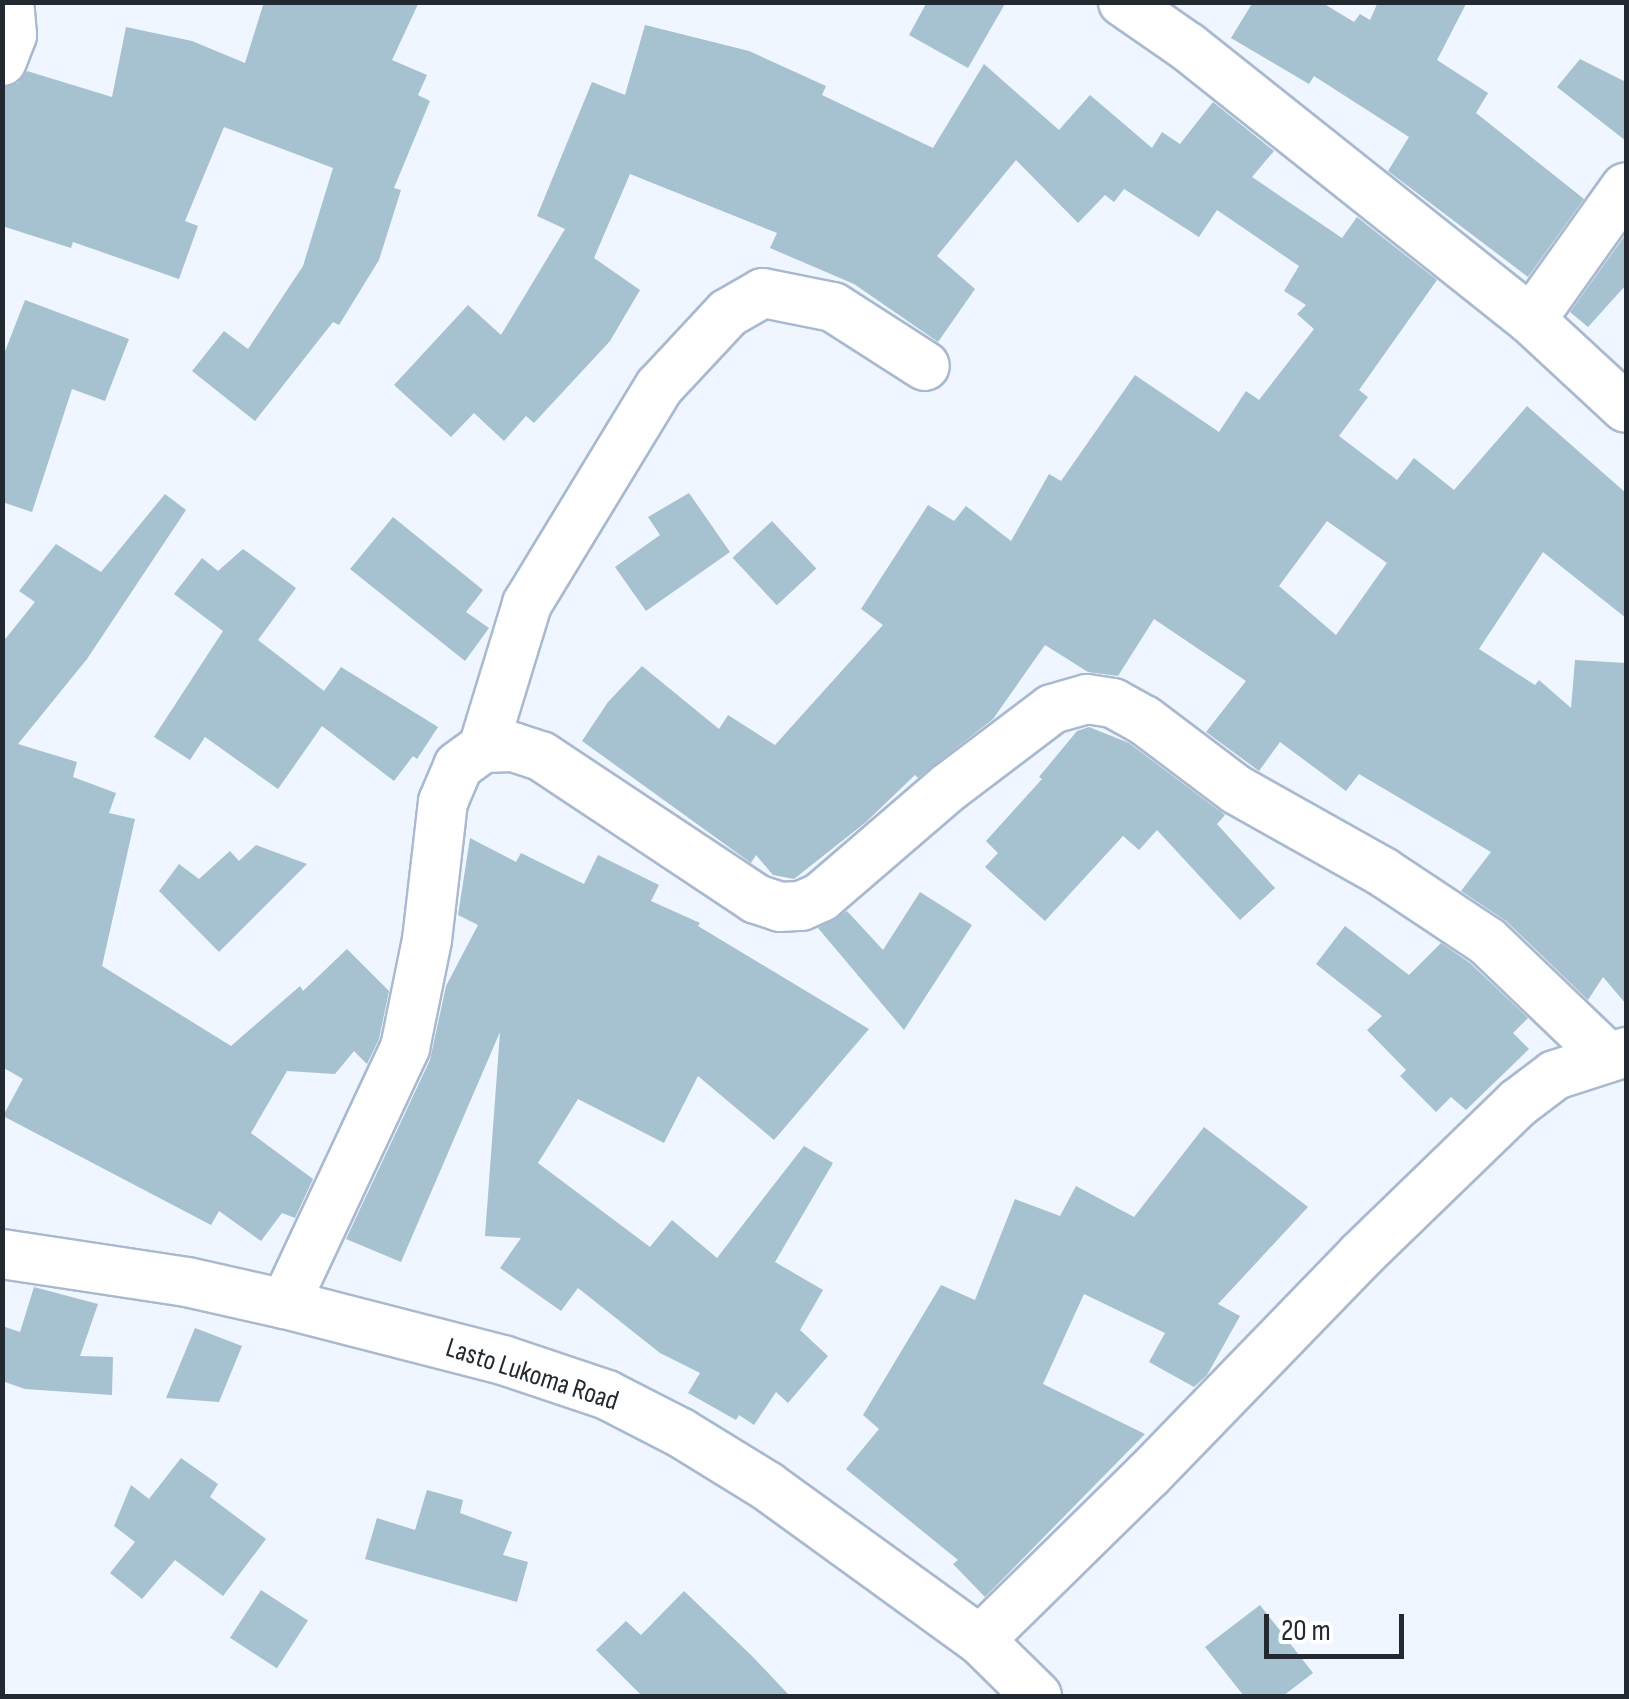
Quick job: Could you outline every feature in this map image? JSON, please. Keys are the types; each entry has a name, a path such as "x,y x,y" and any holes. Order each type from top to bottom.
{"street":[{"path":"2,61 12,35 10,2"},
{"path":"1122,2 1188,47 1531,320 1626,408"},
{"path":"1531,320 1626,188"},
{"path":"484,748 527,604 659,387 728,313 763,293 833,307 925,366"},
{"path":"285,1304 406,1048 427,940 442,802 458,766 484,748 513,747 541,756 756,899 780,907 801,906 821,897 949,787 1052,709 1088,699 1113,703 1144,720 1237,790 1383,872 1487,941 1616,1053 1555,1075 1518,1103 1360,1256 1149,1474 980,1640"},
{"name":"Lasto Lukoma Road","path":"2,1254 188,1282 285,1304 503,1360 607,1395 682,1433 767,1486 980,1640 1025,1693"}],"building":[{"path":"264,2 419,2 392,60 427,75 418,95 430,101 394,188 401,190 379,260 339,325 333,322 255,421 192,371 224,331 248,349 303,266 333,168 224,127 185,221 198,226 179,279 73,242 71,248 2,226 2,88 18,83 27,71 112,97 126,27 192,41 245,63"},
{"path":"927,2 1006,2 968,68 909,35"},
{"path":"1253,2 1321,2 1354,22 1360,14 1370,20 1378,2 1467,2 1437,60 1488,93 1476,113 1584,199 1528,277 1388,171 1409,137 1314,76 1309,84 1231,38"},
{"path":"645,25 749,51 826,86 822,95 933,148 984,64 1059,130 1090,95 1152,148 1162,132 1180,144 1213,102 1274,151 1252,177 1342,238 1357,217 1437,280 1359,390 1368,397 1339,436 1397,480 1414,458 1454,490 1527,406 1626,493 1626,618 1543,552 1479,649 1535,685 1539,680 1571,708 1575,660 1626,663 1626,1004 1603,977 1588,1000 1506,921 1461,891 1491,852 1359,774 1346,791 1280,742 1259,771 1206,732 1246,681 1154,619 1118,676 1088,672 1045,645 993,719 918,778 915,775 866,822 794,879 773,875 756,855 751,863 582,741 608,702 642,666 719,729 728,715 775,745 883,625 861,609 928,505 954,521 966,506 1011,541 1049,474 1061,481 1135,375 1219,432 1246,391 1259,400 1314,329 1297,314 1306,305 1284,291 1299,266 1217,210 1199,237 1124,189 1114,202 1105,195 1078,223 1016,160 937,256 975,289 938,342 854,284 770,248 777,233 630,174 594,258 640,290 610,341 534,423 526,416 504,441 474,413 451,437 394,385 468,305 501,335 565,229 537,216 592,82 625,95","holes":["1327,521 1387,563 1336,635 1279,586"]},
{"path":"1580,59 1626,82 1626,141 1557,87"},
{"path":"1626,234 1626,285 1588,327 1570,312"},
{"path":"25,300 129,339 105,401 72,389 32,512 2,502 2,359"},
{"path":"689,493 730,552 646,611 615,567 660,535 648,517"},
{"path":"165,494 186,510 87,659 18,744 77,762 73,777 116,793 109,813 135,819 102,966 231,1046 300,986 303,991 347,949 389,991 379,1039 367,1064 354,1051 335,1074 287,1071 251,1133 313,1179 295,1218 282,1213 261,1241 219,1211 211,1225 3,1116 23,1079 2,1067 2,643 35,602 19,591 56,544 101,572"},
{"path":"393,517 483,590 466,612 489,628 465,661 350,569"},
{"path":"772,521 816,569 777,605 733,558"},
{"path":"243,549 296,588 258,640 324,691 341,667 438,727 417,759 413,756 394,781 322,726 278,789 205,737 190,760 154,737 223,631 174,594 202,558 218,571"},
{"path":"1089,727 1129,743 1225,815 1217,824 1275,888 1240,920 1157,830 1139,850 1123,836 1045,921 985,867 998,853 986,841 1042,779 1039,777 1077,731"},
{"path":"470,838 516,862 521,853 584,884 598,855 659,885 651,901 700,923 698,926 869,1029 774,1140 698,1076 664,1143 578,1099 538,1163 650,1247 672,1220 717,1258 804,1146 833,1163 775,1262 823,1290 800,1330 828,1356 788,1403 776,1392 754,1425 739,1415 736,1420 688,1393 700,1373 660,1353 578,1288 561,1311 500,1268 521,1238 485,1236 500,1032 401,1262 346,1239 430,1060 446,986 478,925 458,915"},
{"path":"256,845 307,864 219,952 159,891 179,864 199,879 230,851 239,861"},
{"path":"920,892 972,925 904,1030 818,928 847,911 883,950"},
{"path":"1345,926 1409,975 1441,943 1470,963 1528,1018 1513,1033 1529,1049 1466,1110 1451,1097 1436,1112 1400,1076 1406,1070 1367,1030 1382,1016 1316,964"},
{"path":"1204,1127 1308,1207 1218,1304 1240,1316 1207,1375 1194,1387 1149,1362 1165,1333 1084,1294 1043,1384 1145,1434 985,1597 953,1564 958,1560 846,1469 879,1429 863,1415 941,1285 975,1300 1015,1199 1060,1216 1076,1186 1134,1217"},
{"path":"34,1287 98,1304 80,1356 113,1357 112,1395 25,1389 2,1381 2,1326 20,1332"},
{"path":"195,1328 242,1346 219,1402 166,1398"},
{"path":"181,1458 218,1484 210,1497 266,1539 223,1596 175,1560 142,1599 110,1573 135,1542 114,1526 131,1485 149,1499"},
{"path":"427,1490 463,1500 460,1513 512,1532 503,1555 528,1562 517,1602 365,1559 377,1518 415,1530"},
{"path":"261,1590 308,1620 277,1668 230,1638"},
{"path":"684,1591 790,1696 642,1696 596,1650 626,1621 641,1635"},
{"path":"1260,1605 1313,1673 1283,1696 1244,1696 1205,1647"}]}
